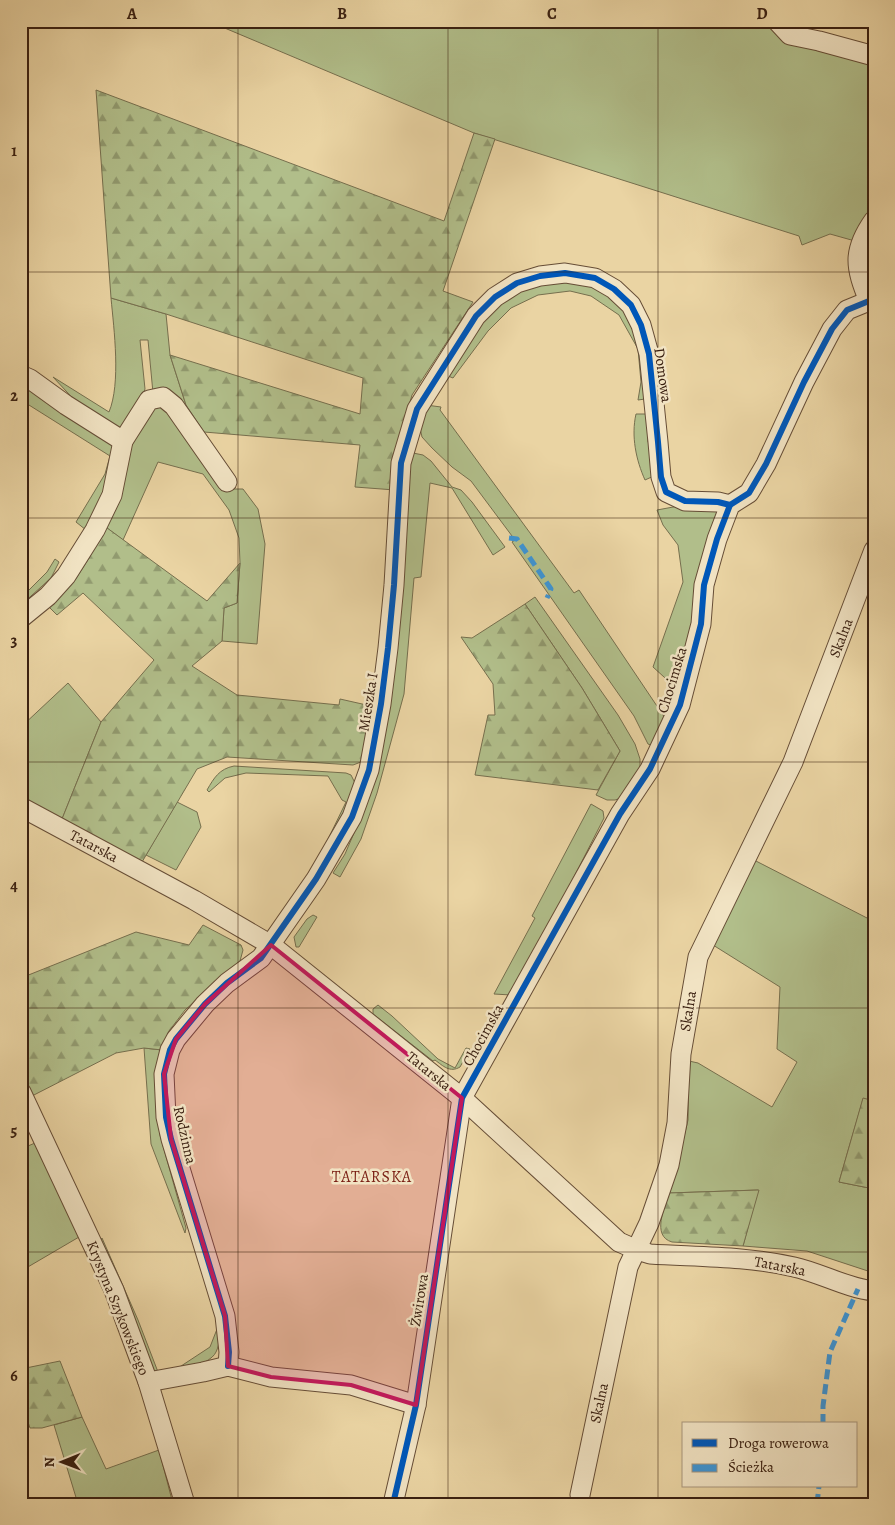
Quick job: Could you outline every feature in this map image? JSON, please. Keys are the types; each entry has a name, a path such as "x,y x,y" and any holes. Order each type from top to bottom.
{"street":[{"path":"777,21 790,35 874,56"},
{"path":"730,505 748,493 766,464 804,382 832,329 848,310 872,301 859,272 858,248 865,232 874,220"},
{"name":"Domowa","path":"408,438 417,409 430,387 476,316 495,297 517,283 540,276 565,273 595,278 614,289 631,305 641,325 649,354 661,477 666,492 685,501 718,502 730,505"},
{"path":"21,375 30,379 66,405 123,441"},
{"path":"21,618 48,596 66,576 95,530 112,496 123,441 149,400 163,397 174,406 227,482"},
{"name":"Mieszka I","path":"271,946 316,879 352,817 368,770 381,704 387,657 394,585 401,463 408,438"},
{"name":"Chocimska","path":"462,1098 620,814 650,768 680,706 701,624 704,585 717,539 730,505"},
{"name":"Skalna","path":"580,1495 628,1267 649,1222 671,1156 678,1123 681,1054 698,957 793,762 874,550"},
{"name":"Tatarska","path":"21,807 194,900 271,946 462,1098 619,1242 650,1254 747,1260 794,1267 858,1289 874,1291"},
{"name":"Rodzinna","path":"228,1366 229,1352 225,1316 171,1139 166,1117 164,1074 170,1050 176,1038 227,983 261,958 271,946"},
{"name":"Krystyna Szykowskiego","path":"21,1092 114,1290 148,1382 185,1504"},
{"name":"Żwirowa","path":"393,1504 416,1405 462,1098"},
{"path":"148,1382 228,1366 271,1377 351,1385 416,1405"}],"highlighted area":[{"path":"271,945 462,1098 416,1405 351,1385 271,1377 228,1366 225,1316 171,1139 164,1074 176,1039 205,1004"}],"green space":[{"path":"208,21 768,21 769,23 874,60 874,206 855,241 830,234 802,245 799,236 474,133"},
{"path":"96,90 444,221 474,133 495,139 443,291 473,302 412,395 399,441 395,490 355,487 360,445 204,432 186,405 170,355 360,414 363,378 111,298"},
{"path":"543,280 588,283 615,299 637,328 645,399 638,400 641,382 638,349 619,315 591,296 570,291 538,295 511,308 488,331 453,378 443,374 467,339 496,306 524,285"},
{"path":"111,298 166,314 170,355 186,405 204,432 198,433 153,393 148,340 140,340 145,389 140,403 124,427 115,428 80,406 53,377 109,412 113,400 116,372"},
{"path":"21,384 112,441 114,452 111,475 86,530 76,522 105,474 110,456 21,400"},
{"path":"163,402 225,489 243,489 258,509 265,544 257,644 222,641 224,608 237,603 240,563 239,538 229,510 203,474 158,462 123,540 103,525 133,437 150,405"},
{"path":"426,405 441,407 440,410 574,593 579,590 667,721 653,746 648,744 634,716 512,542 515,540 471,481 452,467 422,437 420,428"},
{"path":"636,414 647,414 648,442 654,450 656,475 645,480 635,448"},
{"path":"413,453 423,455 431,461 452,487 461,490 505,547 493,555 452,488 430,483 421,577 414,578 404,694 377,793 361,839 340,877 333,873 345,854 354,833 378,766 407,462"},
{"path":"684,505 715,509 717,513 695,623 675,687 653,667 683,582 678,545 663,525 657,510"},
{"path":"103,525 207,601 240,563 237,603 224,608 222,641 192,666 237,695 339,705 340,699 371,706 361,762 353,765 227,757 197,769 142,862 62,819 101,722 154,660 83,593 57,615 48,606 75,580 89,558"},
{"path":"55,559 59,562 51,578 21,605 21,598 47,572"},
{"path":"535,597 618,715 635,744 640,759 640,767 624,797 607,800 596,795 620,751 582,688 525,604"},
{"path":"525,604 582,688 620,751 598,790 475,775 488,715 495,715 493,684 461,637 472,638"},
{"path":"68,683 101,722 62,819 21,796 21,727"},
{"path":"234,766 346,773 351,775 355,783 345,812 316,864 346,802 342,800 328,776 246,773 225,778 209,792 207,790 221,772"},
{"path":"177,802 197,812 201,827 176,870 146,855"},
{"path":"591,804 603,811 604,818 549,926 511,995 494,994 535,918 532,916"},
{"path":"754,860 867,918 874,901 874,1101 863,1099 839,1182 874,1189 874,1273 807,1251 743,1246 758,1190 669,1193 688,1120 689,1061 698,1063 772,1107 797,1062 777,1049 780,987 713,945"},
{"path":"313,915 317,917 299,947 296,947 294,937 307,919"},
{"path":"203,925 241,945 243,950 240,961 185,1010 169,1031 162,1050 144,1048 116,1053 30,1097 21,1078 21,978 136,932 189,945"},
{"path":"378,1005 438,1059 455,1068 466,1048 470,1049 460,1067 456,1069 450,1069 435,1060 433,1061 373,1014 373,1009"},
{"path":"144,1048 162,1050 156,1085 160,1135 186,1228 185,1233 151,1144"},
{"path":"863,1098 874,1101 874,1189 839,1182"},
{"path":"35,1143 79,1237 21,1271 21,1149"},
{"path":"759,1190 743,1246 672,1242 662,1234 661,1220 669,1193"},
{"path":"102,1238 138,1320 158,1372 175,1370 210,1347 219,1324 218,1346 212,1357 186,1370 165,1373 150,1372 122,1291 99,1242"},
{"path":"60,1361 82,1417 42,1428 30,1428 21,1401 21,1369"},
{"path":"82,1417 106,1469 159,1450 173,1504 78,1504 54,1425"}],"marked path":[{"path":"509,538 517,539 551,589 547,598"},
{"path":"823,1422 823,1406 830,1352 858,1289"},
{"path":"817,1504 819,1488"}],"cycle path":[{"path":"228,1366 229,1352 225,1316 171,1139 166,1117 164,1074 170,1050 176,1039 205,1004 227,983 261,958 316,879 352,817 369,770 381,704 394,585 401,463 417,409 476,316 495,297 517,283 540,276 565,273 595,278 614,289 631,305 641,325 649,354 661,477 666,492 685,501 718,502 730,505"},
{"path":"393,1504 416,1405 462,1098 620,814 650,769 680,705 701,624 704,585 717,539 730,505 749,493 766,464 804,382 832,329 847,310 869,301"}],"district":[{"name":"TATARSKA","path":"372,1176"}]}
